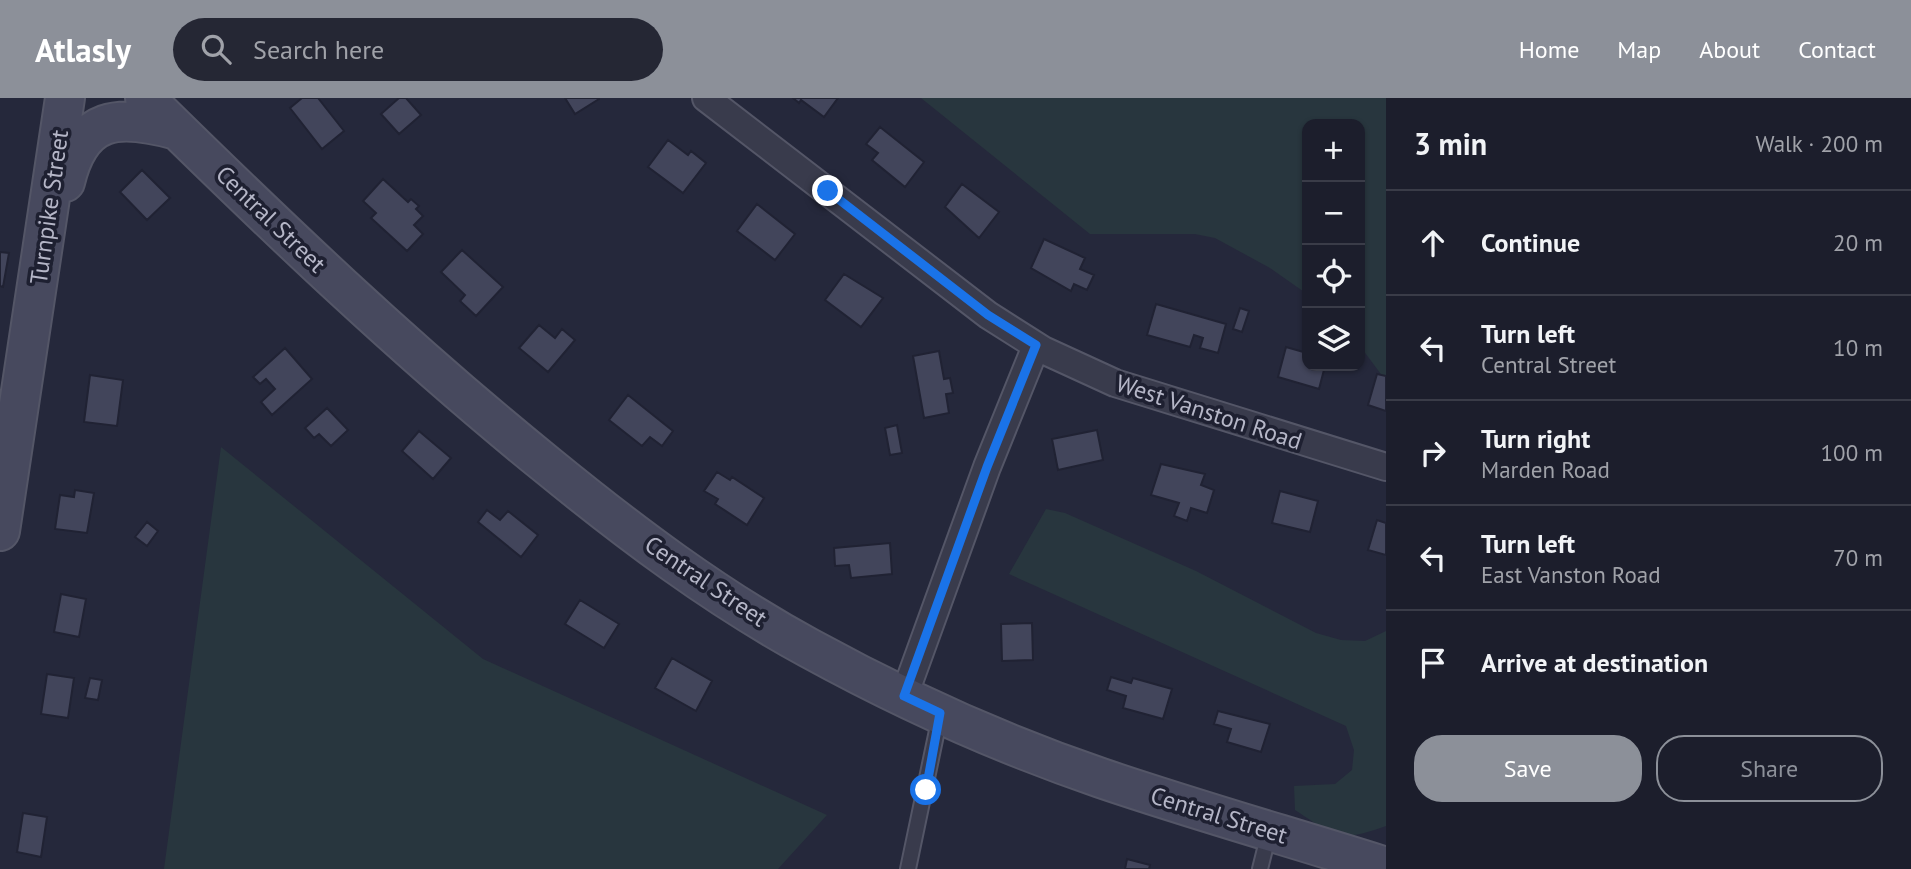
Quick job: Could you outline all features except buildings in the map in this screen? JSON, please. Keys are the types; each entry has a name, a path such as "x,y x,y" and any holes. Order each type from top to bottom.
{"main road":[{"name":"Turnpike Street","path":"0,531 65,98"},
{"name":"Turnpike Street","path":"32,317 71,158 88,135 133,108"},
{"name":"Central Street","path":"133,108 177,130 405,345 607,513 681,567 796,641 940,713 1101,778 1386,867"}],"street":[{"name":"West Vanston Road","path":"706,98 967,300 1036,345 1115,383 1386,467"},
{"path":"904,696 987,467 1036,345"}],"lane":[{"path":"908,869 940,713"},
{"path":"1259,869 1270,831"}],"shaded area":[{"path":"921,98 1386,98 1386,381 1365,353 1365,119 1302,119 1302,290 1270,268 1215,238 1195,234 1090,234"},
{"path":"221,447 483,659 827,815 778,869 164,869"},
{"path":"1046,509 1065,513 1196,571 1316,633 1341,640 1365,641 1386,631 1386,826 1347,836 1329,831 1295,810 1294,786 1335,784 1352,770 1354,750 1346,726 1009,574"}],"route":[{"path":"828,191 988,315 1036,345 1025,366 987,467 904,696 940,713 926,790"}]}
